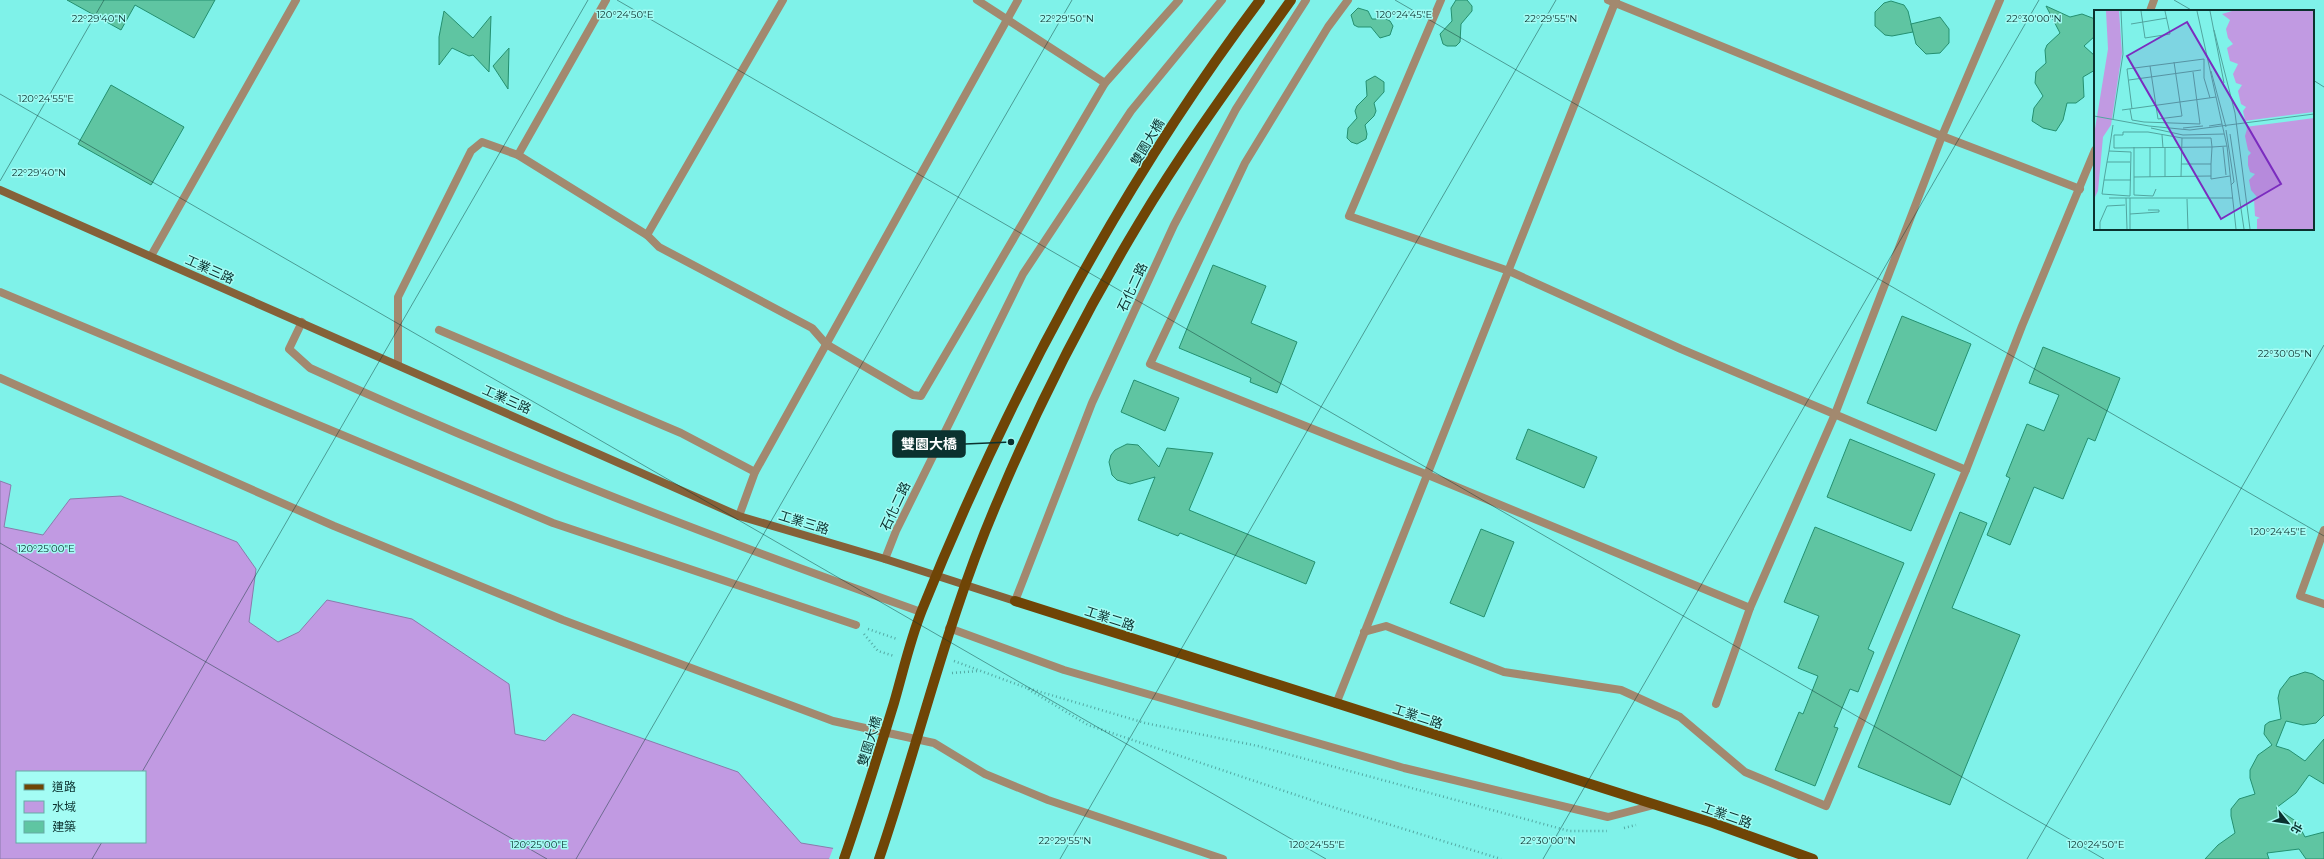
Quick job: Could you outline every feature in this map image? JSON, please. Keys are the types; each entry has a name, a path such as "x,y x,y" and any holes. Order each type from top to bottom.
{"main road":[{"name":"雙園大橋","path":"844,859 866,794 921,612 1035,360 1100,244 1181,112 1260,0"},
{"path":"879,859 949,628 998,499 1056,373 1140,222 1234,80 1291,0"},
{"name":"工業二路","path":"1015,601 1654,805 1813,859"}],"street":[{"path":"151,256 296,0"},
{"path":"518,155 606,0"},
{"path":"647,235 783,0"},
{"path":"977,0 1105,82"},
{"path":"739,516 755,472 1018,0"},
{"path":"398,364 398,297 471,151 482,142 518,155 647,235 659,247 812,328 826,344 913,395 921,396 1105,82 1179,0"},
{"name":"石化二路","path":"885,559 899,524 1023,274 1131,111 1222,0"},
{"name":"石化二路","path":"1015,601 1092,404 1174,225 1236,109 1306,0"},
{"path":"1348,0 1328,27 1245,163 1150,364 1428,475 1750,608"},
{"path":"1441,0 1350,216 1509,271 1681,349 1966,470"},
{"path":"1716,704 1750,608 1835,414 1942,136 2000,0"},
{"path":"2150,10 2154,0"},
{"path":"1336,704 1509,271 1613,1 1942,136 2080,189"},
{"path":"1364,632 1386,626 1504,672 1621,690 1680,717 1745,772 1826,806 1966,470 2022,326 2094,153"},
{"name":"工業三路","path":"0,190 398,364 739,516 885,559 1015,601"},
{"path":"0,292 553,523 856,625"},
{"path":"302,322 289,350 310,368 490,449 628,504 921,612"},
{"path":"439,330 681,434 755,472"},
{"path":"0,378 334,526 563,620 833,721 934,743 985,774 1048,800 1223,859"},
{"path":"2324,530 2300,596 2324,604"},
{"path":"949,628 1064,670 1404,768 1608,817 1654,805"}],"path":[{"path":"856,625 911,644"},
{"path":"941,656 1024,687 1145,724 1258,746 1528,821 1570,831 1610,830"},
{"path":"1024,687 1088,725 1331,806 1500,859"},
{"path":"1617,829 1638,824"}],"water":[{"path":"0,481 11,485 4,527 43,535 70,499 121,496 237,542 256,569 249,622 278,642 299,632 327,600 412,619 509,684 515,734 545,741 573,714 738,772 801,843 837,849 862,859 0,859"}],"pier":[{"path":"834,846 863,857 864,859 829,859"}],"building":[{"path":"67,0 215,0 194,38 135,5 121,30"},
{"path":"1456,0 1467,0 1472,6 1472,11 1461,24 1460,42 1456,46 1447,46 1443,44 1440,34 1452,21 1451,8"},
{"path":"1891,1 1904,5 1908,11 1913,32 1892,36 1885,35 1875,26 1875,12 1884,3"},
{"path":"2046,6 2070,17 2082,14 2094,19 2094,37 2084,46 2094,55 2094,71 2083,77 2084,97 2076,103 2067,103 2063,120 2056,131 2043,128 2032,121 2034,108 2043,96 2035,83 2036,72 2046,63 2045,50 2047,45 2060,33"},
{"path":"1358,8 1368,11 1372,19 1386,19 1390,21 1393,26 1390,35 1380,38 1371,27 1358,27 1354,25 1351,15"},
{"path":"444,11 473,38 491,16 489,72 473,55 469,56 452,48 439,65 439,37"},
{"path":"1940,17 1949,29 1949,43 1940,53 1926,54 1916,44 1911,24"},
{"path":"509,48 508,89 493,66"},
{"path":"1375,76 1384,82 1384,92 1374,103 1376,111 1374,116 1365,125 1367,134 1366,139 1357,144 1351,142 1347,138 1348,128 1357,118 1355,111 1357,106 1367,96 1366,81"},
{"path":"111,85 184,127 151,185 78,144"},
{"path":"1213,265 1266,286 1251,323 1297,342 1277,393 1250,382 1251,378 1179,348"},
{"path":"1902,316 1971,344 1936,431 1867,403"},
{"path":"2043,347 2120,378 2095,441 2088,438 2063,499 2034,487 2010,545 1987,535 2010,478 2006,476 2027,424 2044,431 2059,395 2029,383"},
{"path":"1134,380 1179,398 1165,431 1121,412"},
{"path":"1528,429 1597,457 1584,488 1516,459"},
{"path":"1850,439 1935,474 1911,531 1827,497"},
{"path":"1127,444 1138,445 1159,467 1167,448 1213,453 1189,510 1315,562 1306,584 1180,533 1178,536 1138,520 1155,477 1130,484 1117,480 1112,475 1109,462 1111,455 1115,450"},
{"path":"1960,512 1987,523 1952,608 2020,635 1950,805 1858,767"},
{"path":"1815,527 1904,563 1868,649 1874,652 1858,692 1850,689 1834,727 1838,728 1815,786 1775,770 1799,712 1803,714 1818,676 1798,668 1819,616 1784,602"},
{"path":"1481,529 1514,542 1484,617 1450,603"},
{"path":"2305,672 2313,674 2324,681 2324,715 2316,723 2303,725 2286,721 2276,746 2289,750 2305,761 2324,739 2324,784 2309,775 2296,793 2276,808 2297,822 2305,837 2324,832 2324,859 2306,859 2299,849 2267,853 2269,859 2205,859 2218,845 2235,833 2231,809 2239,799 2255,794 2250,778 2250,770 2258,755 2272,745 2264,734 2265,725 2269,722 2281,719 2278,698 2280,690 2290,677"}],"place":[{"name":"雙園大橋","path":"1011,442"}]}
